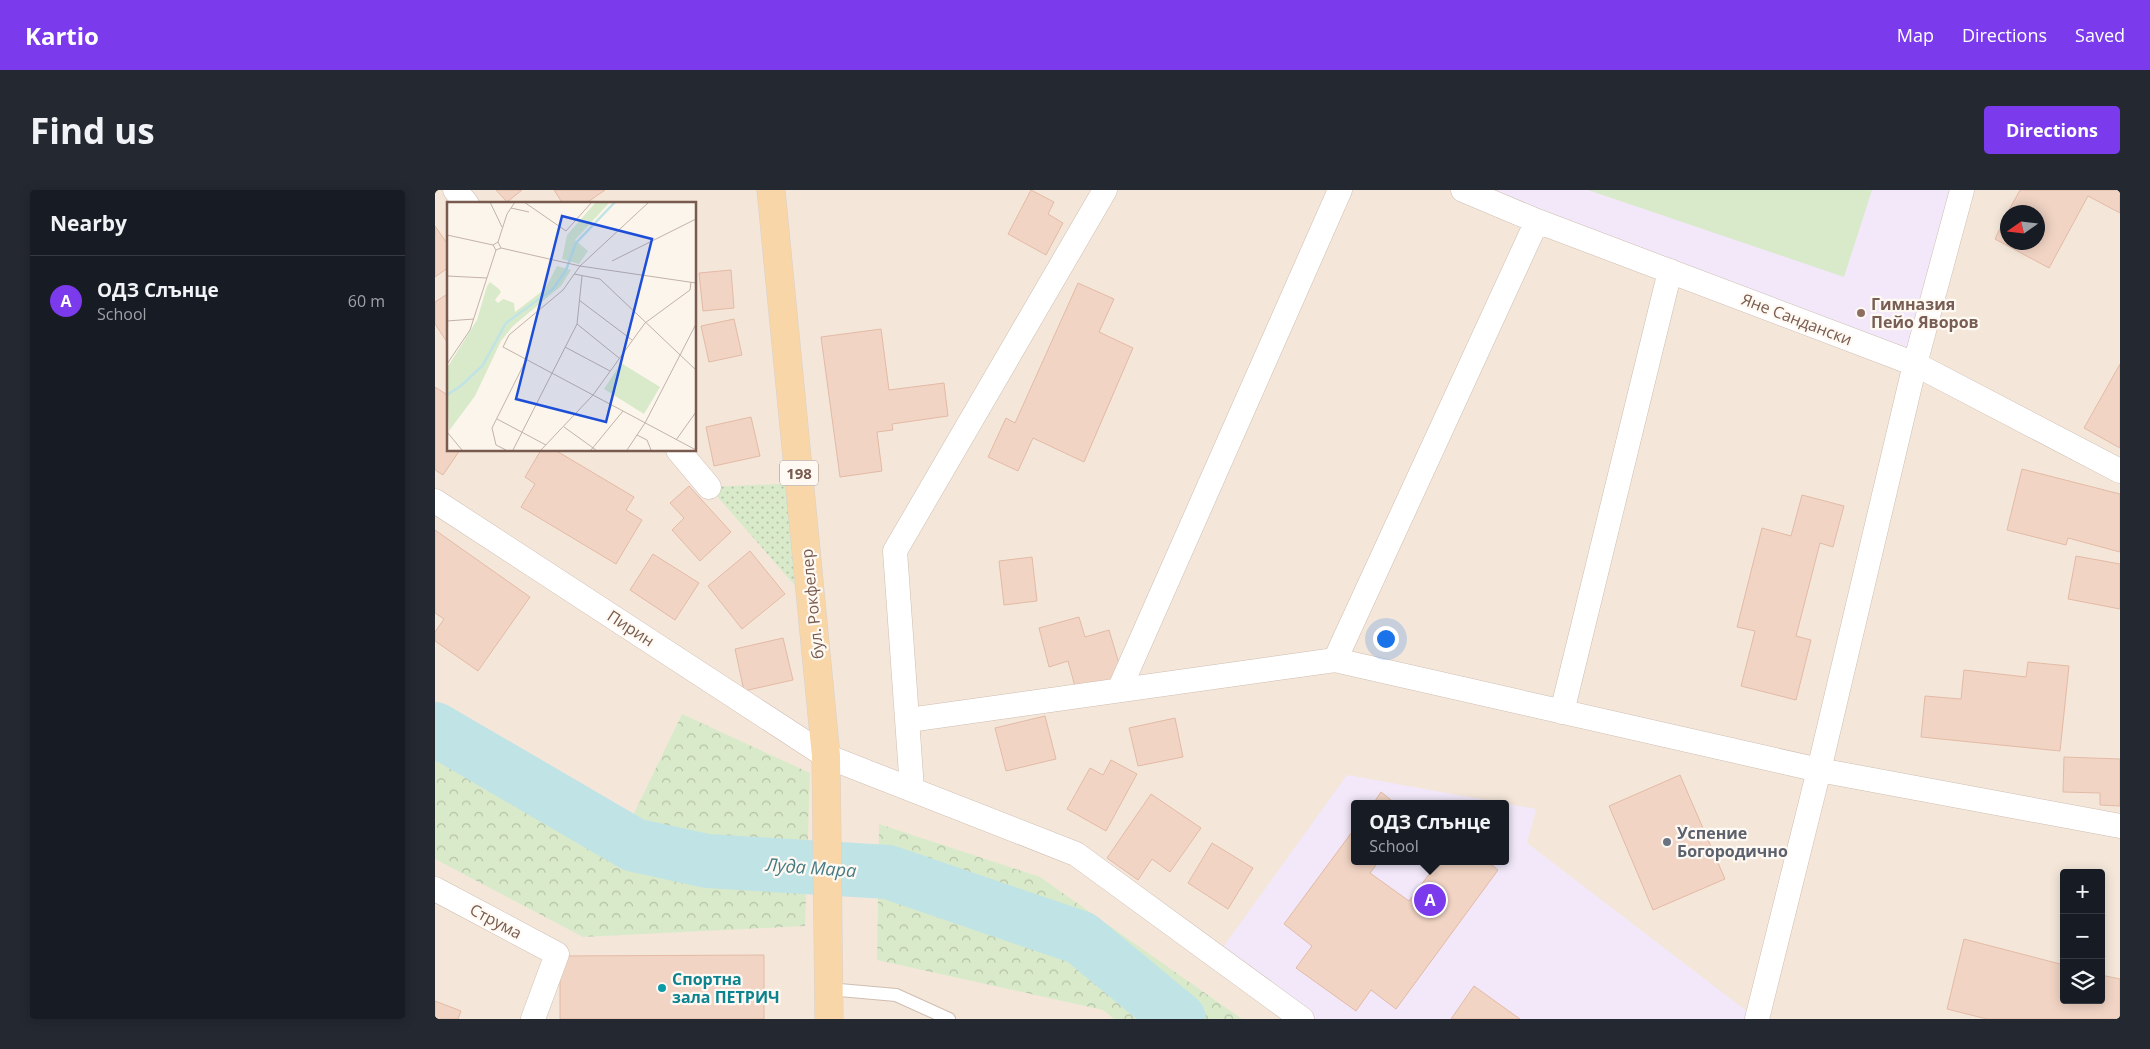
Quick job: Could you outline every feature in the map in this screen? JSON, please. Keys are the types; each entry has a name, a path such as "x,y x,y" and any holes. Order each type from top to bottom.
{"main road":[{"name":"бул. Рокфелер","path":"771,190 826,756 829,1019"}],"street":[{"path":"455,190 465,202"},
{"path":"912,789 909,720 895,551 1105,190"},
{"path":"1119,690 1340,190"},
{"name":"Яне Сандански","path":"1463,190 1915,364 2120,471"},
{"path":"1759,1018 1915,364 1962,190"},
{"path":"1335,660 1537,220"},
{"path":"1562,712 1670,271"},
{"path":"679,451 709,487"},
{"name":"Пирин","path":"435,501 826,756 1076,854 1302,1019"},
{"path":"909,720 1335,660 1819,770 2120,826"},
{"name":"Струма","path":"435,889 557,954 533,1019"}],"lane":[{"path":"829,989 896,995 949,1019"}],"shaded area":[{"path":"435,190 2120,190 2120,1019 435,1019"},
{"name":"Гимназия Пейо Яворов","path":"1496,190 1960,190 1910,358 1536,210"},
{"path":"1347,775 1486,800 1351,800 1351,865 1509,865 1509,804 1536,809 1527,843 1757,1019 1302,1019 1216,957"}],"green space":[{"path":"1588,190 1872,190 1844,277"},
{"path":"800,483 812,605 709,487"},
{"path":"682,714 810,773 805,926 583,937 435,859 435,760 611,861"},
{"path":"879,824 1040,877 1242,1019 1114,1019 1103,1010 877,960"}],"building":[{"path":"496,190 522,190 507,202"},
{"path":"554,190 605,190 588,202 562,202"},
{"path":"1031,190 1054,202 1048,214 1063,223 1046,255 1008,234"},
{"path":"2020,190 2120,190 2120,213 2088,196 2049,268 2015,250 2045,250 2045,205 2012,205"},
{"path":"435,226 447,243 447,268 435,277"},
{"path":"2000,229 2000,242 1995,239"},
{"path":"731,270 734,308 703,311 699,273"},
{"path":"1078,283 1114,299 1099,332 1133,348 1084,462 1033,438 1018,471 988,457 1006,418 1015,423"},
{"path":"447,294 447,342 435,324 435,302"},
{"path":"734,319 742,355 709,362 701,326"},
{"path":"881,329 889,390 944,383 948,416 892,424 893,430 877,432 882,471 840,477 821,337"},
{"path":"2120,364 2120,448 2084,428"},
{"path":"435,387 447,395 447,451 459,451 443,475 435,470"},
{"path":"751,417 760,456 714,466 706,427"},
{"path":"540,451 557,451 634,497 626,510 642,520 616,564 521,507 535,484 525,477"},
{"path":"2022,469 2120,494 2120,552 2068,538 2066,545 2007,530"},
{"path":"689,486 731,532 700,561 672,530 684,518 670,503"},
{"path":"1802,495 1844,506 1833,547 1820,543 1796,636 1811,640 1796,700 1741,686 1755,631 1737,627 1762,528 1791,536"},
{"path":"435,530 530,597 478,671 435,641 435,632 444,619 435,613"},
{"path":"750,551 785,594 742,629 708,586"},
{"path":"653,554 699,583 675,620 630,590"},
{"path":"2076,556 2120,564 2120,609 2068,599"},
{"path":"1032,557 1037,601 1004,605 999,561"},
{"path":"1079,617 1085,637 1109,630 1123,677 1076,690 1068,661 1049,667 1039,628"},
{"path":"783,638 793,680 744,691 735,649"},
{"path":"2028,662 2069,666 2060,751 1921,737 1925,696 1961,699 1964,670 2026,677"},
{"path":"1045,716 1056,759 1006,771 995,728"},
{"path":"1175,718 1183,757 1138,766 1129,728"},
{"path":"2064,757 2120,759 2120,806 2100,805 2100,793 2063,792"},
{"path":"1111,760 1137,774 1106,831 1067,809 1090,768 1103,775"},
{"name":"Успение Богородично","path":"1680,775 1725,879 1653,910 1609,806"},
{"path":"1381,792 1391,800 1376,800"},
{"path":"1151,794 1201,828 1170,872 1152,859 1138,880 1107,858"},
{"path":"1351,833 1351,865 1376,865 1370,873 1409,901 1436,865 1492,865 1498,870 1396,1009 1371,990 1356,1011 1296,968 1312,946 1284,924"},
{"path":"1212,843 1253,868 1228,909 1188,883"},
{"path":"1964,939 2060,964 2060,1004 2105,1004 2105,976 2120,979 2120,1019 1987,1019 1947,1009"},
{"name":"Спортна зала ПЕТРИЧ","path":"764,955 764,1019 560,1019 560,956"},
{"path":"1474,986 1520,1019 1451,1019"},
{"path":"435,1001 461,1011 458,1019 435,1019"}],"waterway":[{"name":"Луда Мара","path":"435,729 634,845 707,861 888,872 1081,938 1179,1019"}],"place":[{"name":"Гимназия Пейо Яворов","path":"1861,313"},
{"name":"Успение Богородично","path":"1667,842"},
{"name":"ОДЗ Слънце","path":"1430,900"},
{"name":"Спортна зала ПЕТРИЧ","path":"662,988"}]}
